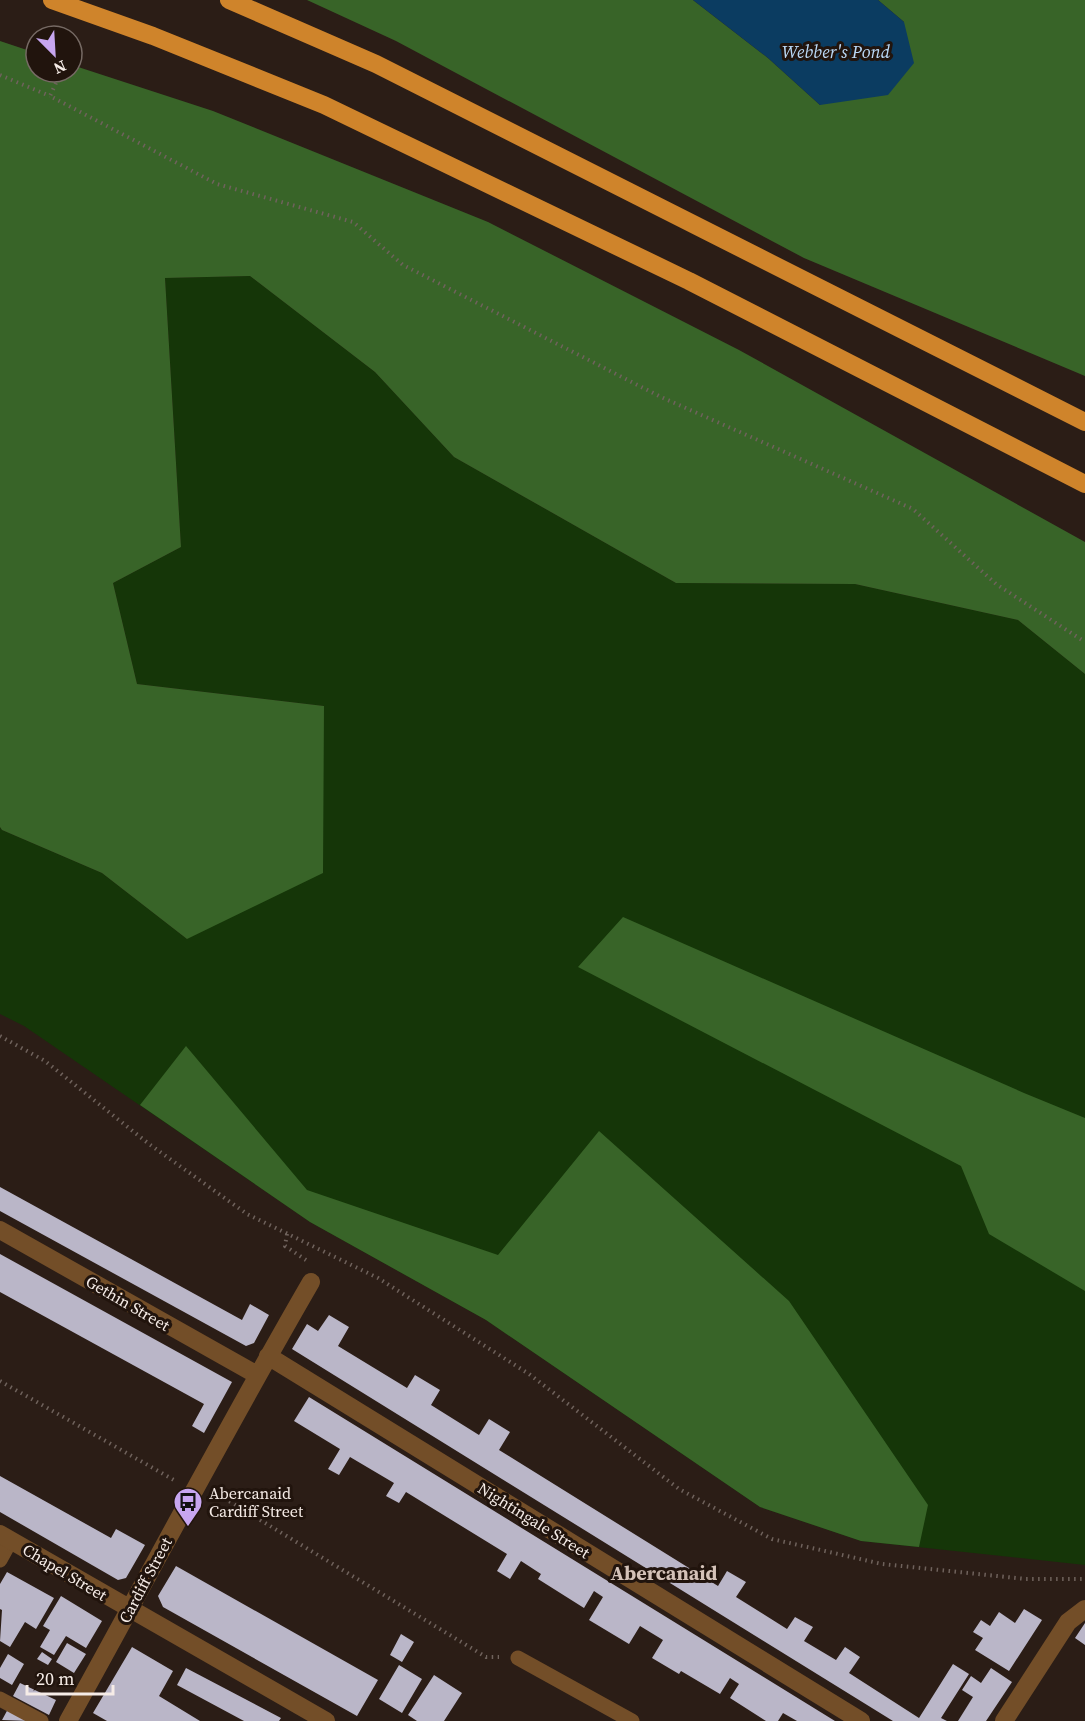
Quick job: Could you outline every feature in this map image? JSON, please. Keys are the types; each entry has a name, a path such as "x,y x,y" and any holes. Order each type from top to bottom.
{"highway":[{"path":"52,0 153,36 324,105 689,281 1085,484"},
{"path":"229,0 376,64 1085,422"}],"street":[{"name":"Gethin Street","path":"0,1230 257,1375"},
{"name":"Cardiff Street","path":"68,1721 195,1486 311,1282"},
{"name":"Nightingale Street","path":"268,1356 861,1721"},
{"name":"Chapel Street","path":"5,1537 326,1721"},
{"path":"1004,1721 1068,1622 1085,1609"}],"lane":[{"path":"0,1560 5,1537"},
{"path":"518,1658 632,1721"},
{"path":"0,1699 41,1721"}],"path":[{"path":"0,75 50,96 217,184 353,222 413,271 661,397 912,509 996,584 1085,642"},
{"path":"50,96 56,84"},
{"path":"0,1036 45,1061 149,1144 247,1214 378,1278 530,1374 679,1489 772,1539 892,1565 1026,1579 1085,1579"},
{"path":"287,1234 285,1246 314,1265 311,1282"},
{"path":"0,1381 195,1486 486,1657"}],"green space":[{"path":"307,0 693,0 768,58 820,105 904,22 878,0 1085,0 1085,376 804,258 396,41"},
{"path":"0,41 24,49 24,84 84,84 84,69 213,111 488,222 739,350 1085,542 1085,674 1018,620 855,584 676,583 454,457 375,372 250,276 165,278 181,547 113,583 137,684 324,706 323,873 187,939 102,873 2,830 0,827"},
{"path":"250,276 375,372 454,457 676,583 855,584 1018,620 1085,674 1085,1565 861,1541 760,1507 486,1320 310,1222 24,1026 0,1014 0,827 2,830 102,873 187,939 324,706 137,684 113,583 181,547 165,278"},
{"path":"623,917 1085,1118 1085,1291 989,1234 961,1166 578,967"},
{"path":"186,1046 307,1190 498,1255 599,1131 789,1301 928,1505 919,1547 861,1541 760,1507 486,1320 310,1222 140,1105"}],"water":[{"name":"Webber's Pond","path":"693,0 878,0 904,22 914,63 888,95 820,105 768,58"}],"building":[{"path":"0,1187 242,1320 250,1304 269,1315 254,1343 246,1346 0,1211"},
{"path":"0,1254 232,1382 204,1433 192,1426 204,1404 0,1292"},
{"path":"329,1315 349,1327 338,1346 407,1388 415,1375 440,1390 431,1405 479,1435 489,1419 510,1432 499,1450 718,1586 727,1571 746,1582 736,1597 787,1629 795,1617 813,1627 804,1641 836,1660 845,1647 860,1657 849,1673 919,1718 953,1664 969,1674 941,1718 947,1721 893,1721 292,1349 307,1324 318,1331"},
{"path":"309,1397 835,1721 797,1721 783,1713 778,1721 766,1721 730,1698 739,1684 730,1678 720,1694 681,1671 679,1674 652,1658 663,1640 640,1626 629,1644 589,1620 603,1597 594,1591 584,1608 538,1579 541,1574 521,1561 510,1579 497,1571 507,1554 406,1492 399,1503 386,1496 394,1483 350,1457 339,1475 328,1469 340,1449 294,1421"},
{"path":"0,1476 111,1538 116,1529 145,1545 126,1578 118,1580 0,1512"},
{"path":"176,1566 378,1680 357,1716 163,1607 158,1596"},
{"path":"7,1572 54,1598 36,1629 25,1622 10,1647 0,1641 2,1610 0,1609 0,1584"},
{"path":"61,1596 102,1621 86,1648 66,1636 54,1655 40,1647 50,1630 43,1626"},
{"path":"1024,1609 1042,1620 1009,1671 975,1650 983,1638 973,1632 981,1620 990,1626 999,1612 1015,1623"},
{"path":"1085,1623 1085,1645 1075,1638"},
{"path":"401,1634 414,1642 402,1662 390,1655"},
{"path":"67,1643 86,1654 74,1673 56,1662"},
{"path":"132,1647 173,1671 159,1696 200,1721 107,1721 93,1713"},
{"path":"42,1652 52,1659 48,1665 37,1659"},
{"path":"8,1654 24,1664 12,1685 0,1678 0,1668"},
{"path":"399,1665 422,1679 402,1713 379,1699"},
{"path":"186,1668 281,1718 279,1721 244,1721 177,1685"},
{"path":"991,1668 1012,1682 986,1721 958,1721 973,1697 962,1690 971,1676 981,1683"},
{"path":"434,1675 462,1693 444,1721 417,1721 408,1715"},
{"path":"20,1683 56,1700 49,1715 13,1696"},
{"path":"8,1709 30,1721 2,1720"}],"place":[{"name":"Abercanaid Cardiff Street","path":"188,1528"}],"district":[{"name":"Abercanaid","path":"664,1573"}]}
